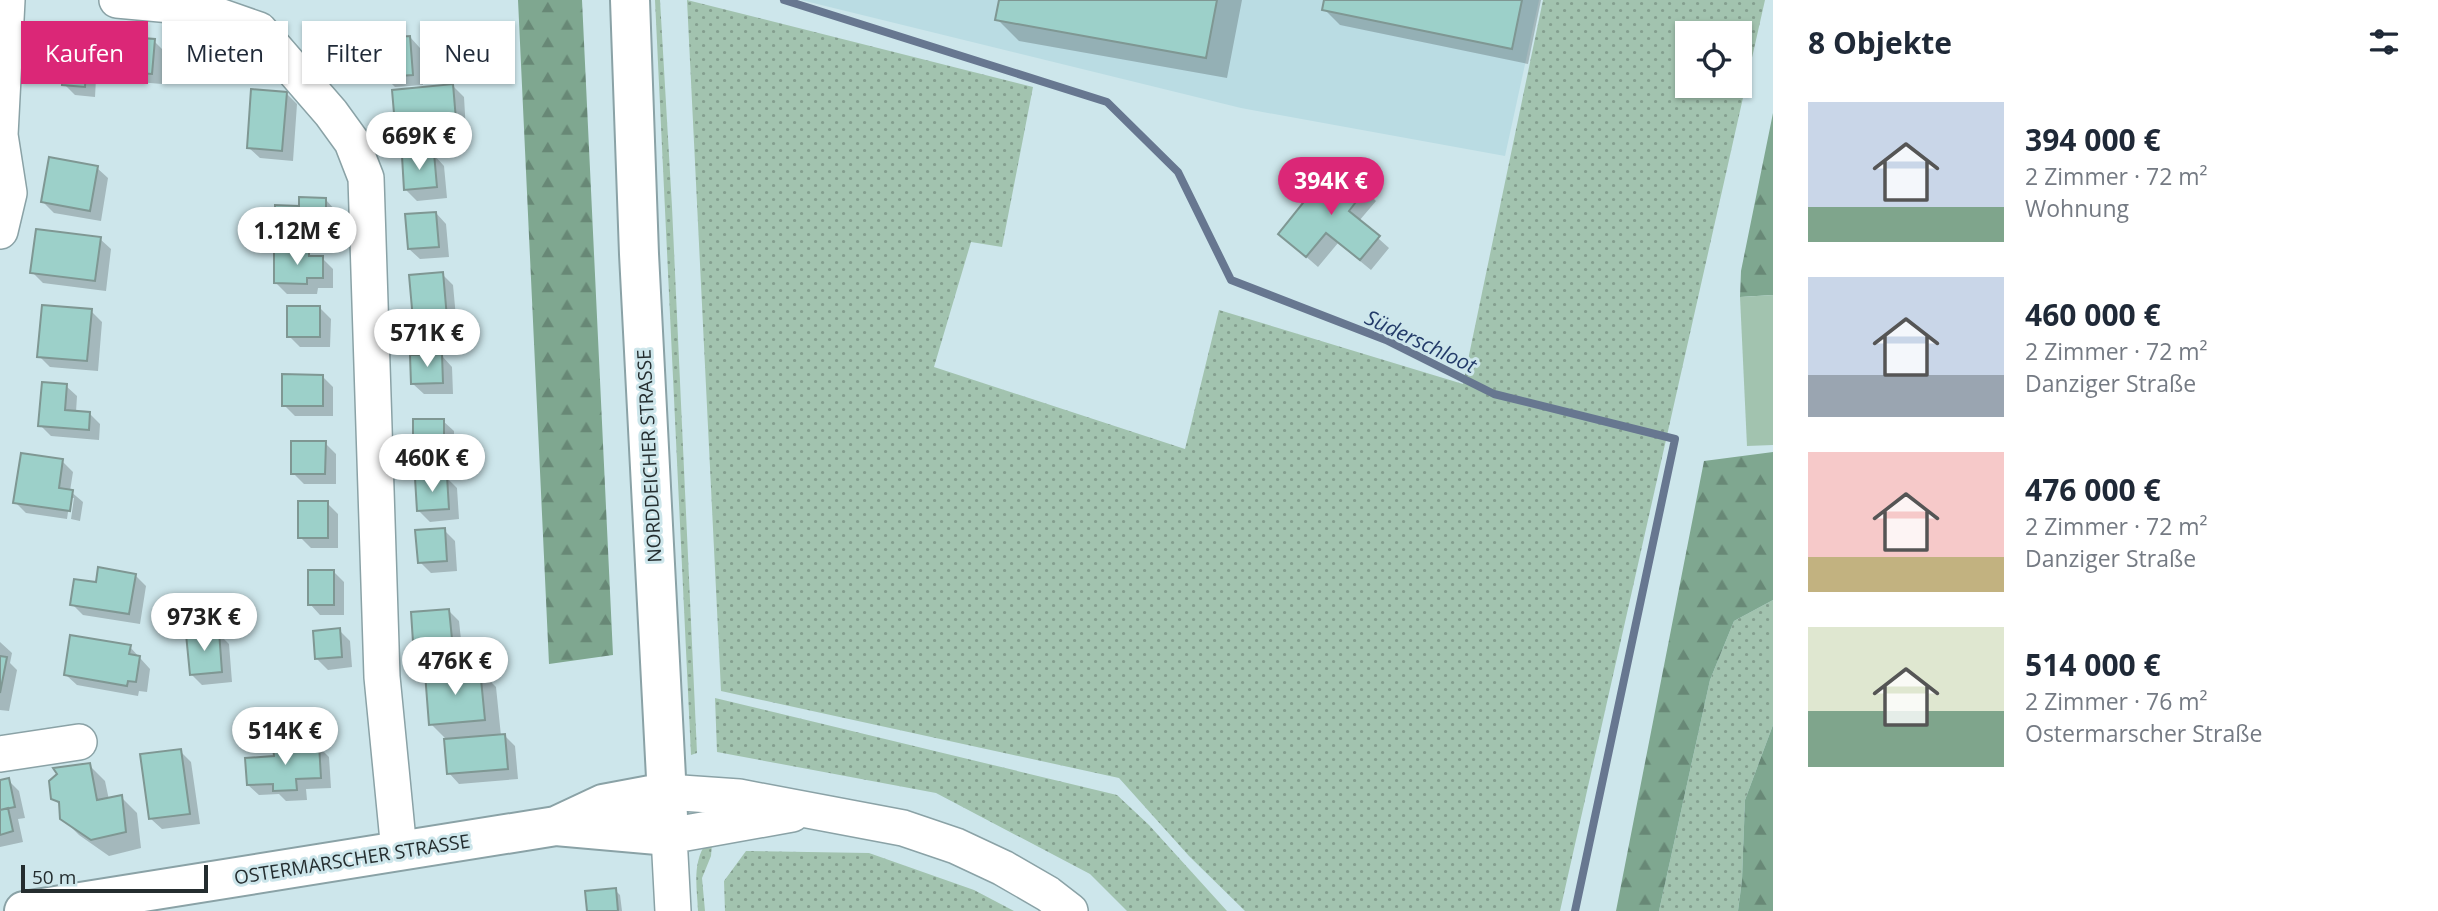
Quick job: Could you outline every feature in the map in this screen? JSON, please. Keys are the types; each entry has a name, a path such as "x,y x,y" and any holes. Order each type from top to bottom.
{"main road":[{"name":"NORDDEICHER STRASSE","path":"630,0 639,254 669,836"},
{"name":"OSTERMARSCHER STRASSE","path":"556,826 603,804 667,792"},
{"name":"OSTERMARSCHER STRASSE","path":"24,911 556,826 669,836"}],"street":[{"path":"0,231 9,193 0,135 7,0"},
{"path":"117,0 193,7 259,30 331,113 352,142 366,178 381,665 398,851"},
{"path":"0,754 79,742"},
{"path":"667,792 739,797 903,828 956,846 1003,868 1048,894 1070,911"},
{"path":"669,836 809,811"},
{"name":"NORDDEICHER STRASSE","path":"669,836 673,911"}],"shaded area":[{"path":"801,0 1539,0 1505,156 1241,108"}],"green space":[{"path":"518,0 582,0 613,655 549,664"},
{"path":"655,0 660,0 672,207 697,753 691,755"},
{"path":"687,0 1033,87 1002,247 971,242 934,367 1185,449 1219,310 1463,384 1543,0 1765,0 1752,58 1752,21 1675,21 1675,98 1743,98 1560,911 1245,911 1189,856 1119,778 721,691"},
{"path":"1773,113 1773,295 1740,297 1741,271"},
{"path":"1773,295 1773,445 1747,446 1740,297"},
{"path":"1773,452 1773,600 1734,621 1710,680 1659,911 1616,911 1704,461"},
{"path":"1773,600 1773,725 1745,800 1738,911 1659,911 1710,680 1734,621"},
{"path":"715,698 1117,795 1149,825 1227,911 1127,911 1090,874 936,793 717,752"},
{"path":"1773,725 1773,911 1738,911 1745,800"},
{"path":"706,843 712,843 711,856 702,878 705,911 698,911 697,867"},
{"path":"746,851 869,853 974,890 1014,911 725,911 724,881"}],"building":[{"path":"999,0 1217,0 1206,58 995,20"},
{"path":"1324,0 1522,0 1512,49 1322,10"},
{"path":"406,36 410,36 413,75 406,75"},
{"path":"148,38 155,39 152,74 148,74"},
{"path":"62,84 85,84 85,87"},
{"path":"453,84 456,120 395,125 392,90"},
{"path":"251,89 287,92 282,151 247,148"},
{"path":"434,153 437,187 404,190 402,156"},
{"path":"49,157 98,166 90,211 41,202"},
{"path":"1335,163 1366,189 1349,211 1380,236 1360,260 1326,233 1306,257 1278,234"},
{"path":"299,197 326,198 326,227 275,225 275,205 299,206"},
{"path":"436,212 439,247 408,249 405,214"},
{"path":"36,229 101,237 95,281 30,273"},
{"path":"274,251 309,251 309,256 323,256 323,278 307,278 307,284 274,283"},
{"path":"443,272 447,318 413,320 409,275"},
{"path":"42,305 92,309 87,361 37,357"},
{"path":"287,306 320,306 320,337 287,337"},
{"path":"442,354 443,383 411,384 410,355"},
{"path":"282,374 323,375 323,406 282,406"},
{"path":"42,382 67,384 65,410 90,412 89,430 38,426"},
{"path":"413,419 444,419 444,449 413,449"},
{"path":"291,441 326,441 325,474 291,474"},
{"path":"21,453 63,459 59,488 73,490 70,511 13,503"},
{"path":"447,476 449,509 417,511 415,478"},
{"path":"298,501 328,501 328,538 298,538"},
{"path":"445,528 447,561 418,563 415,530"},
{"path":"98,567 136,574 129,614 70,605 74,579 96,582"},
{"path":"308,570 334,570 334,605 308,605"},
{"path":"449,609 452,639 413,642 411,612"},
{"path":"340,628 342,657 315,659 313,631"},
{"path":"219,631 222,672 190,675 186,634"},
{"path":"70,635 131,645 129,654 140,656 136,682 128,681 127,686 64,675"},
{"path":"0,656 7,657 0,693"},
{"path":"480,669 485,720 429,725 425,673"},
{"path":"505,734 508,769 447,774 444,739"},
{"path":"319,744 321,778 296,779 297,790 273,791 273,784 247,785 245,758 274,756 273,747"},
{"path":"181,749 190,814 149,819 140,754"},
{"path":"90,763 97,800 122,795 126,832 91,840 60,819 59,802 51,799 49,781 57,774 53,768"},
{"path":"9,778 15,807 0,810 0,780"},
{"path":"8,808 13,831 0,835 0,810"},
{"path":"616,888 618,911 587,911 585,891"}],"waterway":[{"name":"Süderschloot","path":"784,0 1107,102 1178,172 1231,280 1386,340 1494,394 1675,439 1575,911"}]}
